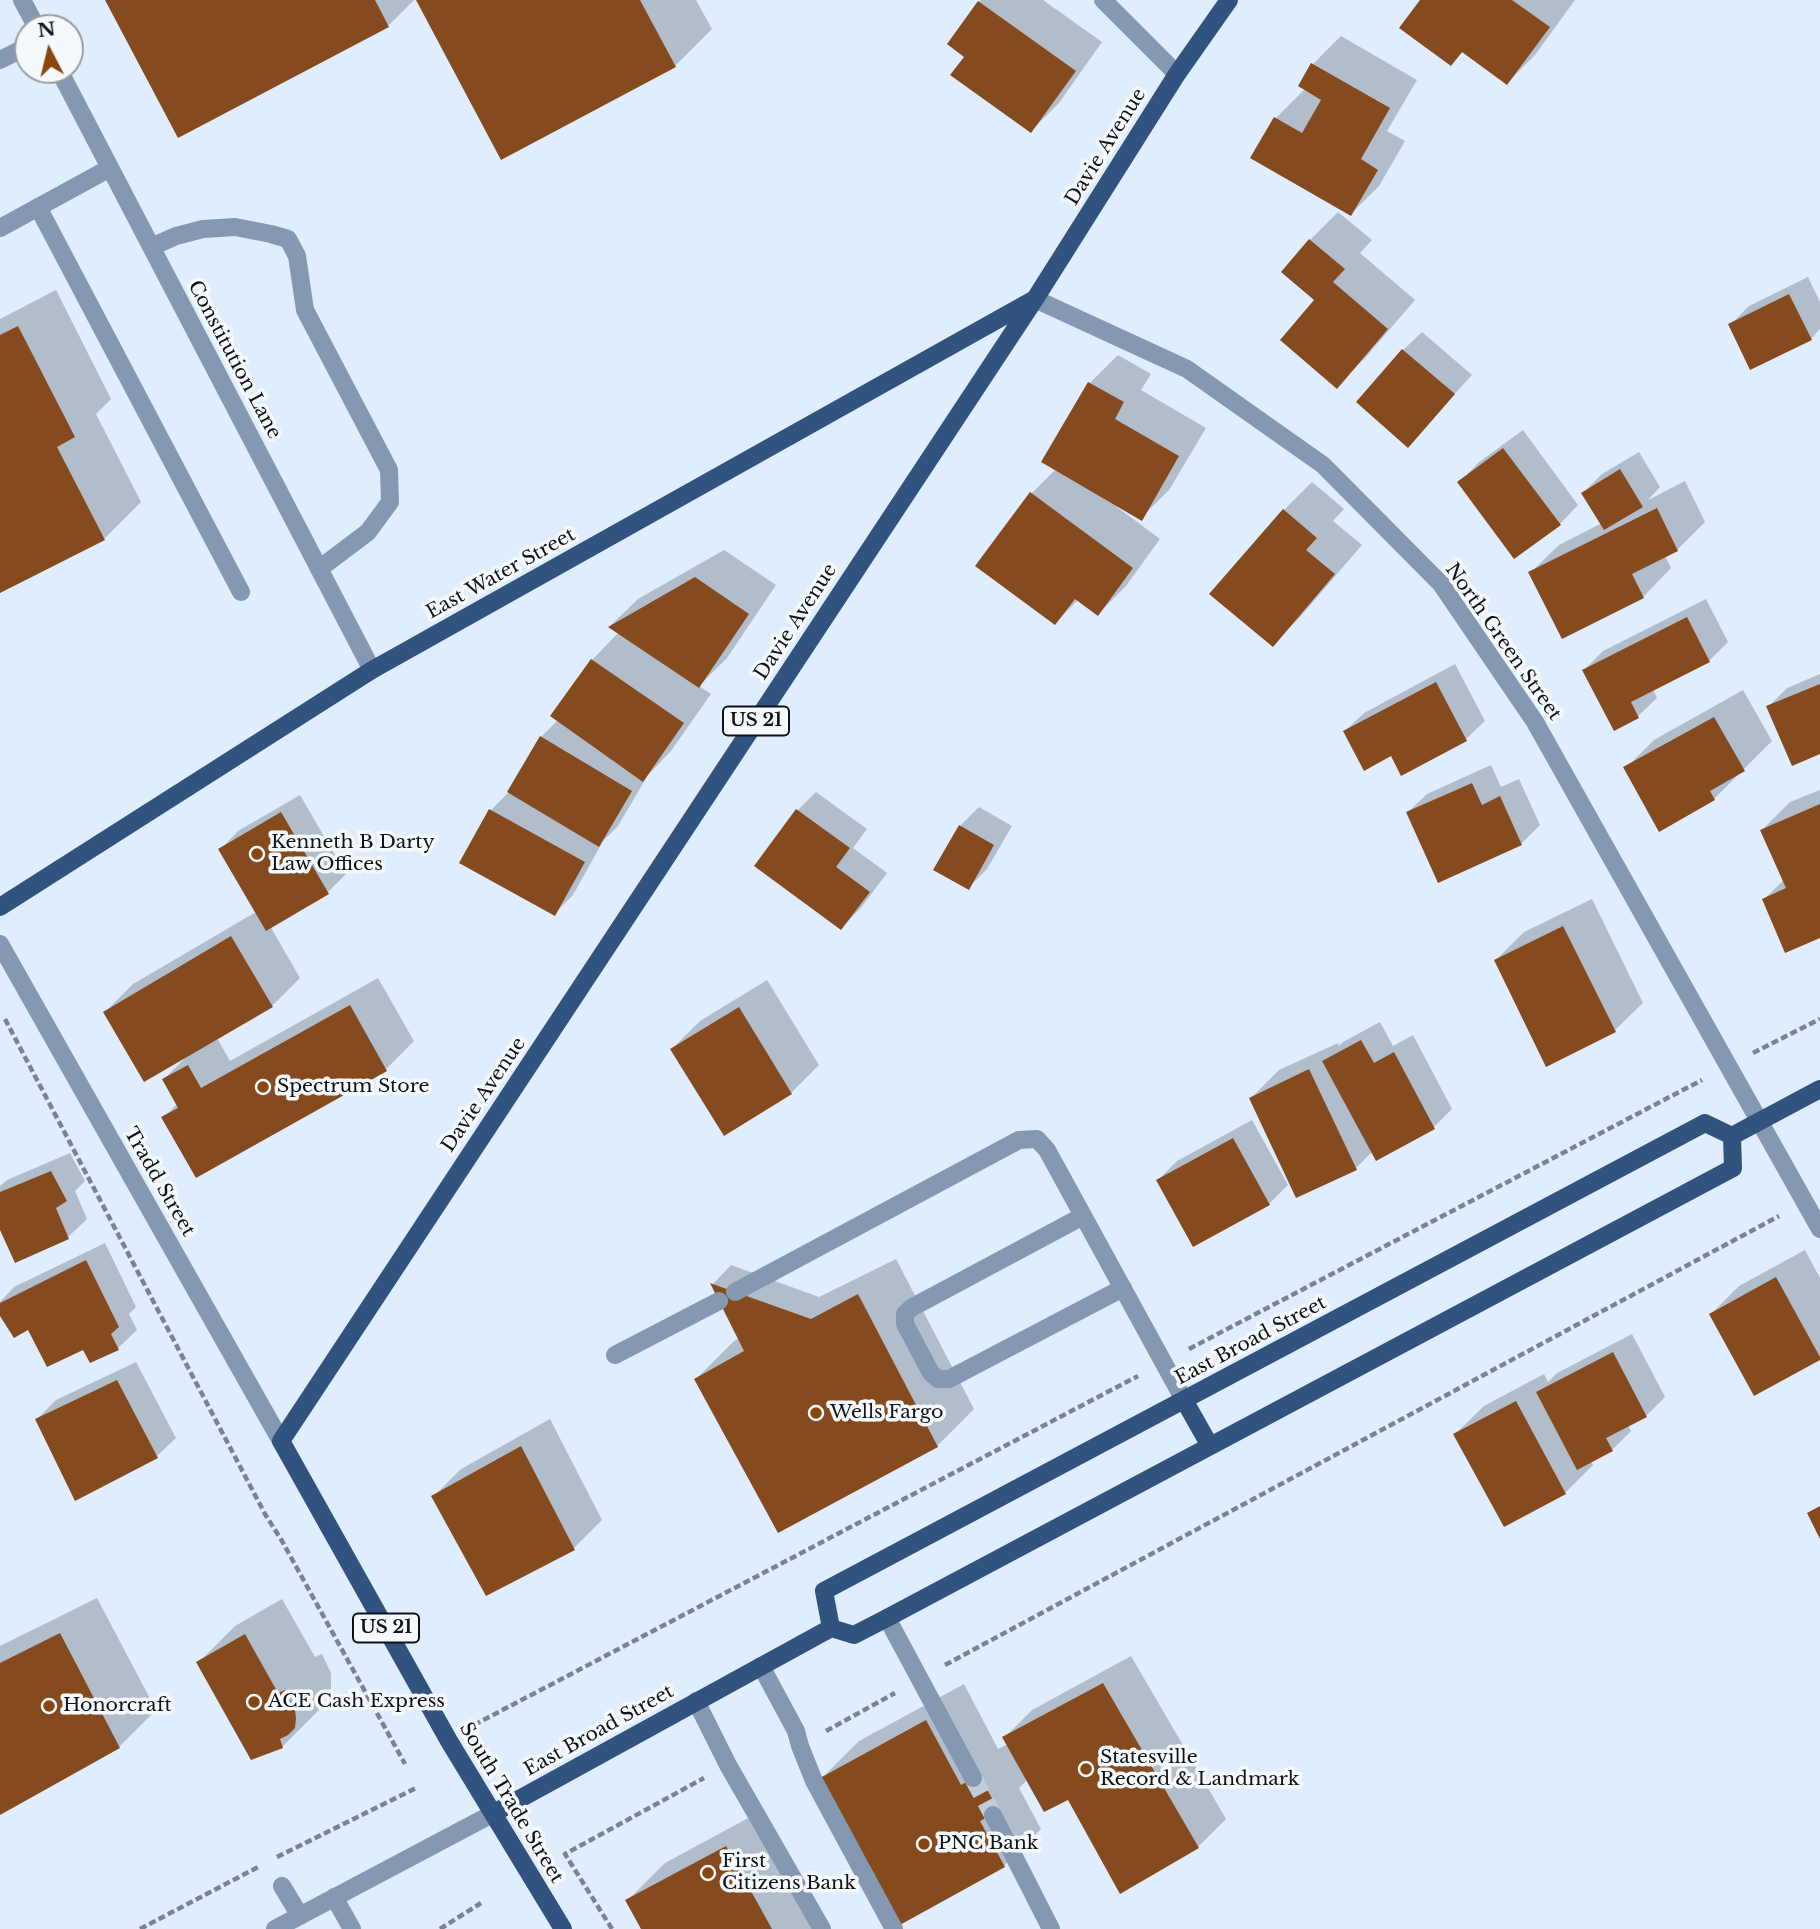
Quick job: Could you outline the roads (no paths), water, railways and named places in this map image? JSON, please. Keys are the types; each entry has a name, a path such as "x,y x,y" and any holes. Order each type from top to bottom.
{"main road":[{"name":"Davie Avenue","path":"281,1441 1035,299 1177,74 1229,0"},
{"name":"East Water Street","path":"0,907 372,670 1035,299"},
{"path":"831,1628 854,1635 1733,1168 1732,1136 1820,1088"},
{"name":"East Broad Street","path":"494,1813 831,1628 824,1591 1705,1124 1732,1136"},
{"path":"1184,1400 1210,1446"},
{"name":"South Trade Street","path":"281,1441 449,1741 562,1929"}],"street":[{"path":"1103,0 1177,74"},
{"name":"Constitution Lane","path":"65,84 372,670"},
{"path":"0,228 110,168"},
{"path":"38,207 241,592"},
{"path":"151,247 176,236 203,229 235,228 288,239 297,256 304,310 389,470 390,502 368,532 319,569"},
{"name":"North Green Street","path":"1035,299 1187,369 1323,465 1441,584 1535,722 1820,1229"},
{"name":"Tradd Street","path":"0,944 281,1441"},
{"path":"735,1292 1019,1140 1037,1139 1047,1150 1184,1400"},
{"path":"1083,1216 911,1308 905,1314 905,1324 931,1373 939,1379 949,1379 1123,1288"},
{"path":"615,1355 719,1301"},
{"path":"887,1618 973,1778"},
{"path":"761,1666 796,1731 814,1781 894,1929"},
{"path":"696,1701 728,1765 822,1929"},
{"name":"East Broad Street","path":"275,1929 494,1813"},
{"path":"992,1815 1051,1929"},
{"path":"282,1886 300,1916"},
{"path":"334,1898 352,1929"}],"tunnel":[{"path":"973,1778 993,1815"}],"place":[{"name":"Kenneth B Darty Law Offices","path":"257,854"},
{"name":"Spectrum Store","path":"263,1087"},
{"name":"Wells Fargo","path":"816,1413"},
{"name":"ACE Cash Express","path":"254,1702"},
{"name":"Honorcraft","path":"49,1706"},
{"name":"Statesville Record & Landmark","path":"1086,1769"},
{"name":"PNC Bank","path":"924,1844"},
{"name":"First Citizens Bank","path":"708,1873"}]}
